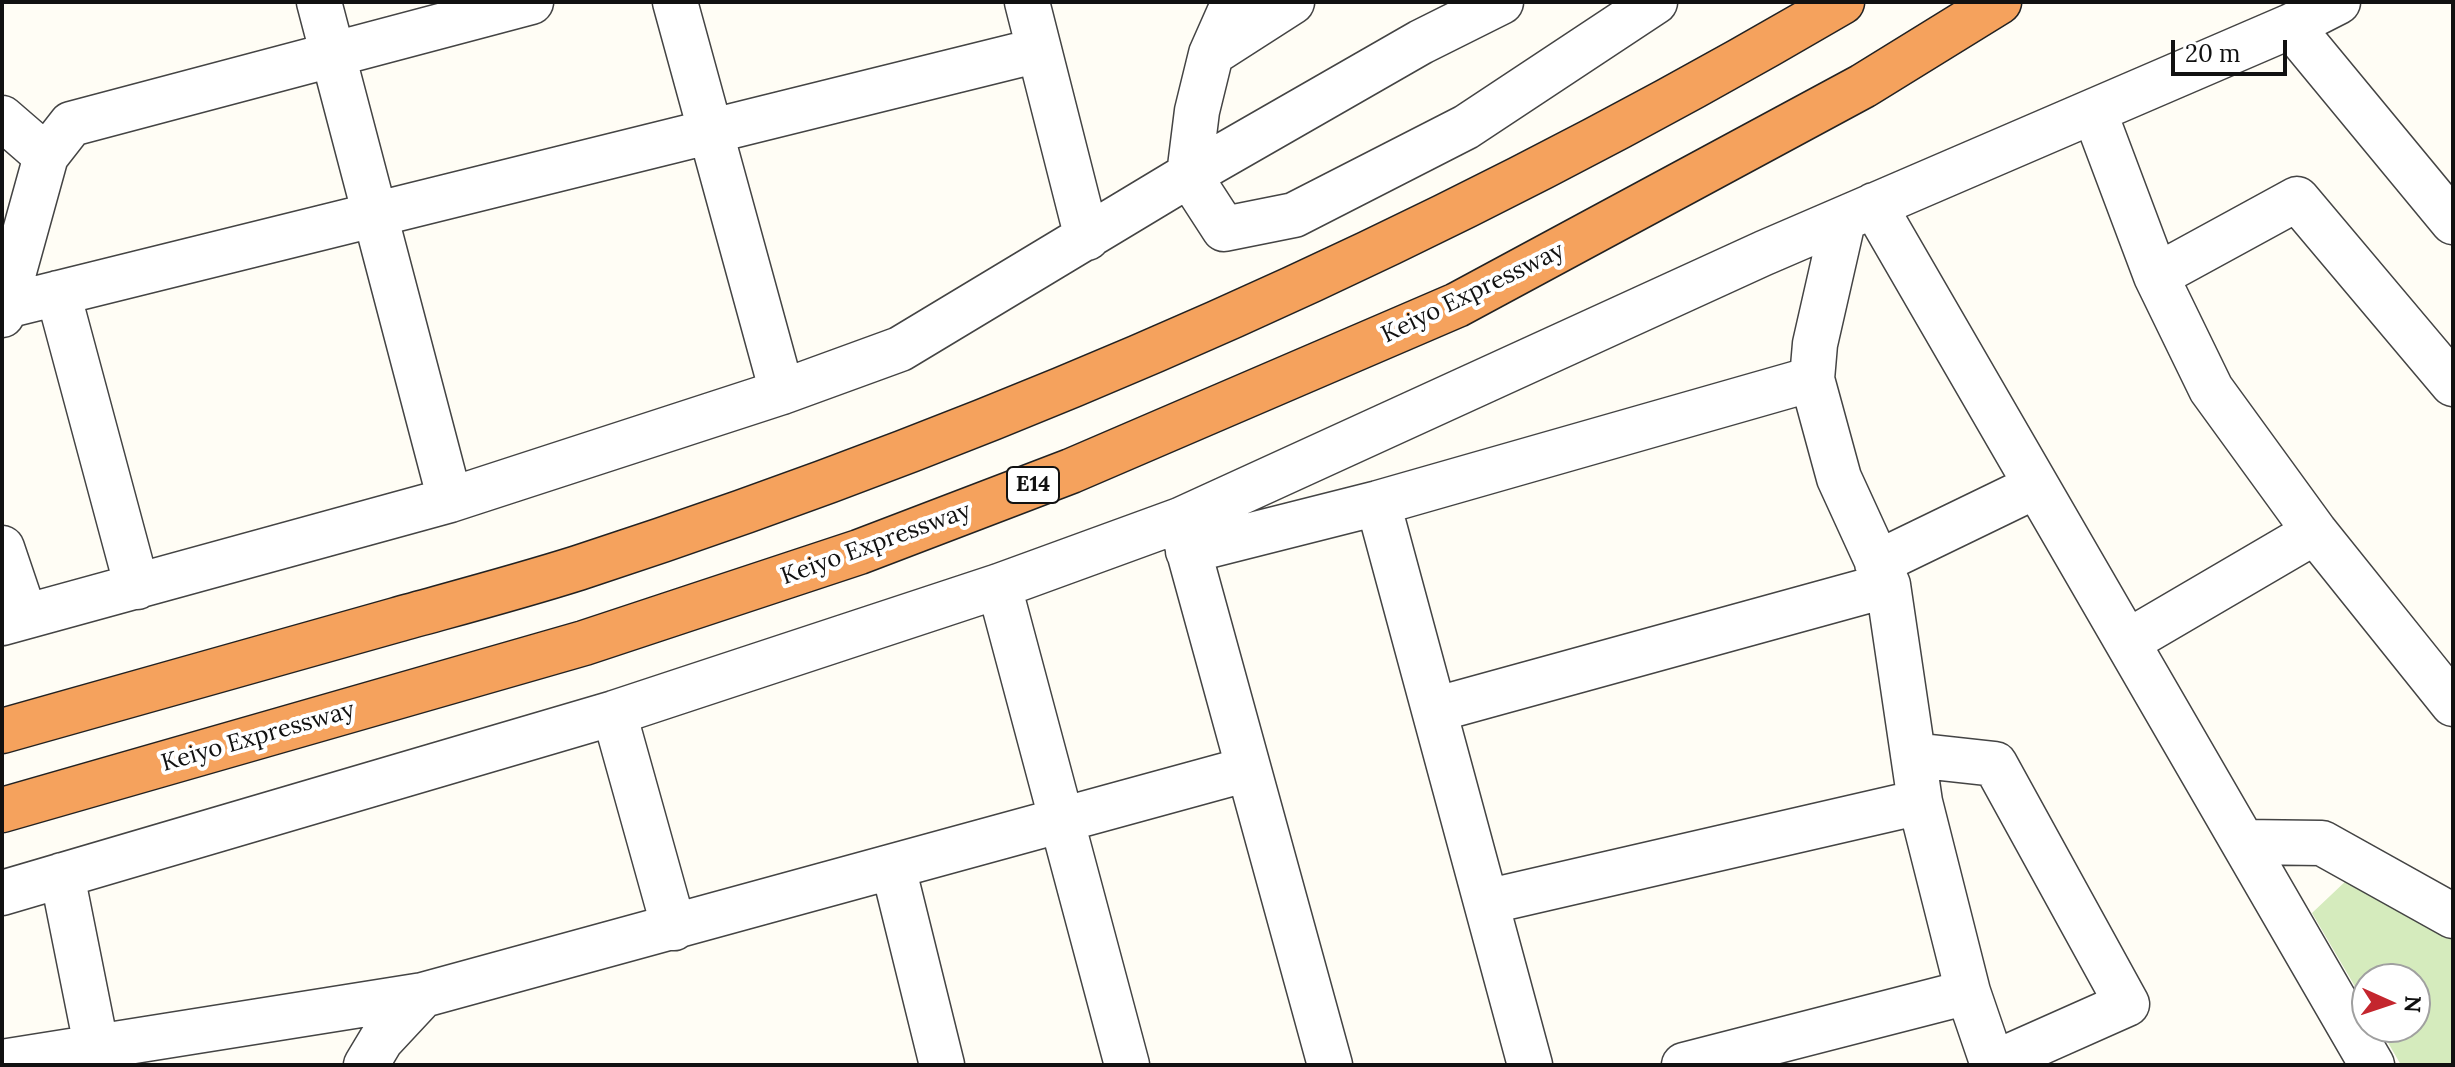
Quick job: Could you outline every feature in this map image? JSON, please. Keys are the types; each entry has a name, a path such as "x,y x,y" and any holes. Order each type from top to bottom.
{"highway":[{"name":"Keiyo Expressway","path":"2,810 584,643 859,552 1071,471 1457,305 1849,93 1999,2"},
{"path":"2,731 575,569 824,482 1054,394 1238,317 1428,228 1627,124 1833,6"}],"street":[{"path":"319,2 450,500"},
{"path":"4,310 46,156 71,124 531,2"},
{"path":"675,2 782,392"},
{"path":"1027,2 1087,238"},
{"path":"1234,2 1211,54 1197,111 1189,175 1224,229 1294,215 1466,127 1655,2"},
{"path":"1211,54 1292,2"},
{"path":"2,548 14,620 450,500 782,392 900,349 1189,175 1421,42 1501,2"},
{"path":"1184,535 1644,307 2291,26 2338,2"},
{"path":"2291,26 2453,222"},
{"path":"4,310 58,293 1039,50"},
{"path":"2094,111 2156,276 2211,389 2315,532 2449,694"},
{"path":"2,118 46,156"},
{"path":"2156,276 2297,199 2453,384"},
{"path":"1858,213 1815,344 1812,379 1839,478 1882,574 1920,802 1968,992 1992,1064 2127,1004 1995,764 1913,755"},
{"path":"1858,213 2036,486 2372,1065"},
{"path":"58,293 137,587"},
{"path":"2,893 614,713 999,586 1184,535 1378,503 1812,379"},
{"path":"1434,710 1882,574 2036,486"},
{"path":"1378,503 1530,1065"},
{"path":"2127,642 2315,532"},
{"path":"1184,535 1330,1065"},
{"path":"999,586 1127,1065"},
{"path":"614,713 674,928"},
{"path":"2,1062 99,1056 423,995 1248,769"},
{"path":"1486,902 1920,802"},
{"path":"2243,842 2322,843 2453,916"},
{"path":"893,867 942,1065"},
{"path":"62,875 99,1056"},
{"path":"1684,1065 1968,992"},
{"path":"366,1065 381,1040 423,995"}],"green space":[{"path":"2349,878 2453,940 2453,1065 2401,1065 2388,1043 2431,1043 2431,963 2351,963 2351,980 2312,913"}]}
